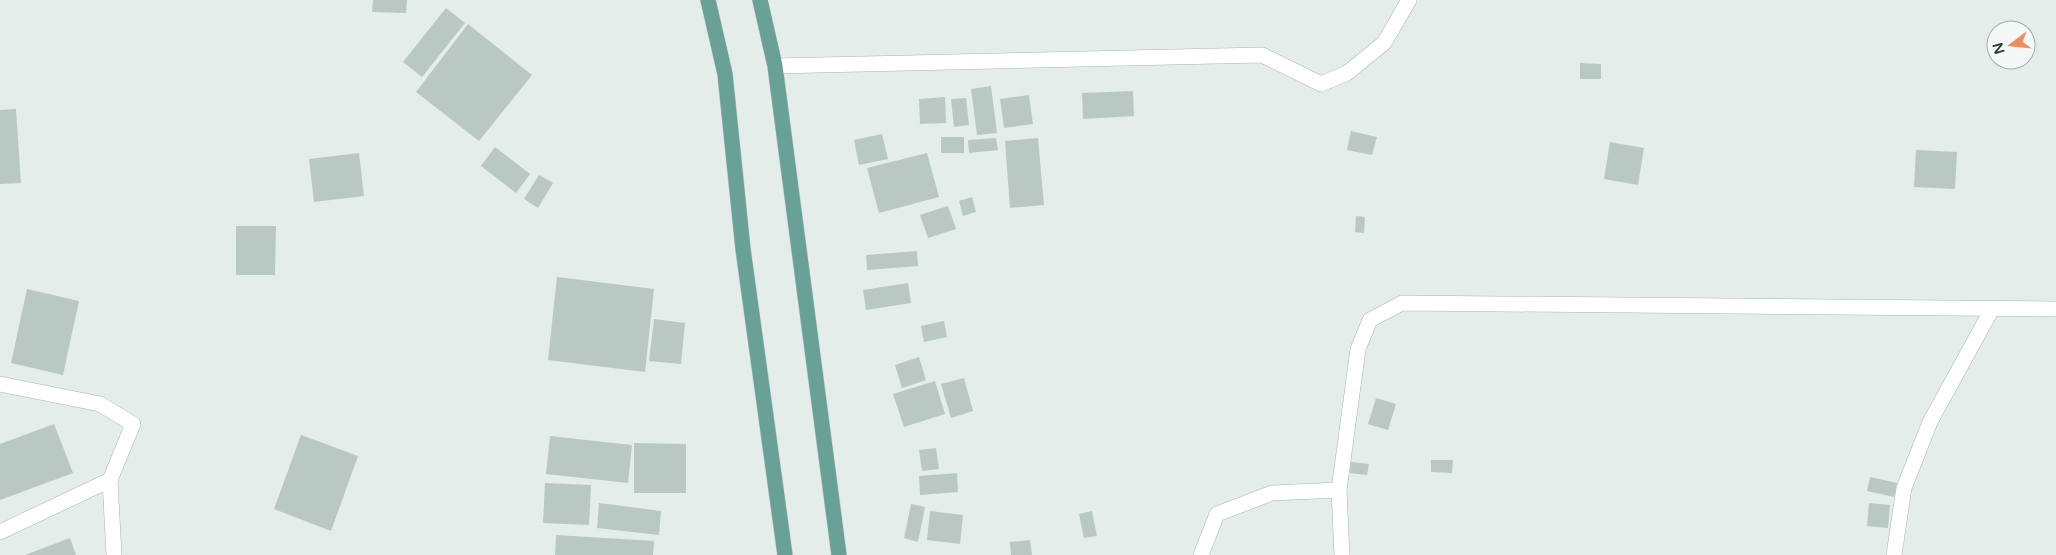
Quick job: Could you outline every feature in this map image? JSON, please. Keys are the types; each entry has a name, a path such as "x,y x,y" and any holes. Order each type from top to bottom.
{"main road":[{"path":"708,0 725,74 743,249 785,555"},
{"path":"760,0 775,66 839,555"}],"street":[{"path":"775,66 1262,56 1321,84 1348,73 1384,43 1410,0"},
{"path":"1342,555 1339,490 1358,349 1370,320 1402,303 2056,309"},
{"path":"1894,555 1904,488 1927,430 1992,309"},
{"path":"0,384 100,404 133,424 110,480 114,555"},
{"path":"0,532 110,480"},
{"path":"1201,555 1217,514 1272,493 1339,490"}],"building":[{"path":"373,0 407,0 406,13 372,12"},
{"path":"446,8 465,23 422,77 403,62"},
{"path":"468,24 532,75 479,141 416,92"},
{"path":"1580,63 1601,64 1601,79 1580,79"},
{"path":"991,86 997,133 977,135 971,89"},
{"path":"1133,91 1134,116 1083,119 1082,93"},
{"path":"1029,95 1033,124 1004,128 1000,99"},
{"path":"945,97 946,123 920,124 919,99"},
{"path":"966,98 969,125 954,127 951,99"},
{"path":"16,109 21,183 0,184 0,110"},
{"path":"1351,131 1377,137 1372,155 1347,150"},
{"path":"882,134 888,159 859,165 854,140"},
{"path":"941,137 964,137 964,153 941,153"},
{"path":"996,138 998,150 969,153 968,140"},
{"path":"1038,138 1044,205 1010,208 1005,141"},
{"path":"1610,142 1644,148 1638,185 1604,179"},
{"path":"495,147 530,174 516,193 481,166"},
{"path":"1916,150 1957,152 1955,189 1914,187"},
{"path":"359,153 364,196 314,202 309,159"},
{"path":"927,153 939,197 879,213 867,168"},
{"path":"539,175 553,183 538,208 524,199"},
{"path":"972,197 976,212 963,216 959,201"},
{"path":"948,206 956,229 928,238 920,215"},
{"path":"1356,216 1365,217 1364,233 1355,232"},
{"path":"236,226 276,226 275,275 236,275"},
{"path":"917,251 918,266 867,270 866,255"},
{"path":"557,277 654,289 645,372 548,360"},
{"path":"908,283 911,303 866,310 863,290"},
{"path":"27,289 79,301 63,375 11,363"},
{"path":"654,319 685,323 681,364 649,361"},
{"path":"944,321 947,337 924,342 921,326"},
{"path":"919,357 926,380 902,388 895,365"},
{"path":"964,378 973,411 951,418 941,384"},
{"path":"935,381 945,414 904,427 893,394"},
{"path":"1376,398 1396,404 1388,430 1368,424"},
{"path":"54,424 73,473 0,500 0,444"},
{"path":"301,435 358,456 331,531 274,509"},
{"path":"550,436 632,445 628,483 546,474"},
{"path":"634,443 686,444 686,493 634,493"},
{"path":"936,448 939,469 922,471 919,450"},
{"path":"1431,460 1453,460 1452,473 1431,472"},
{"path":"1351,462 1369,464 1367,475 1350,473"},
{"path":"957,473 958,492 920,495 919,476"},
{"path":"1870,477 1897,483 1894,497 1867,491"},
{"path":"545,483 591,485 589,525 543,523"},
{"path":"599,503 661,511 659,535 597,528"},
{"path":"1869,503 1890,505 1888,528 1867,526"},
{"path":"911,504 925,507 918,542 904,538"},
{"path":"930,511 963,515 960,544 927,540"},
{"path":"1092,511 1097,536 1084,538 1079,514"},
{"path":"556,535 654,541 653,555 555,555"},
{"path":"70,538 76,555 25,555"},
{"path":"1030,540 1032,555 1011,555 1010,542"}]}
